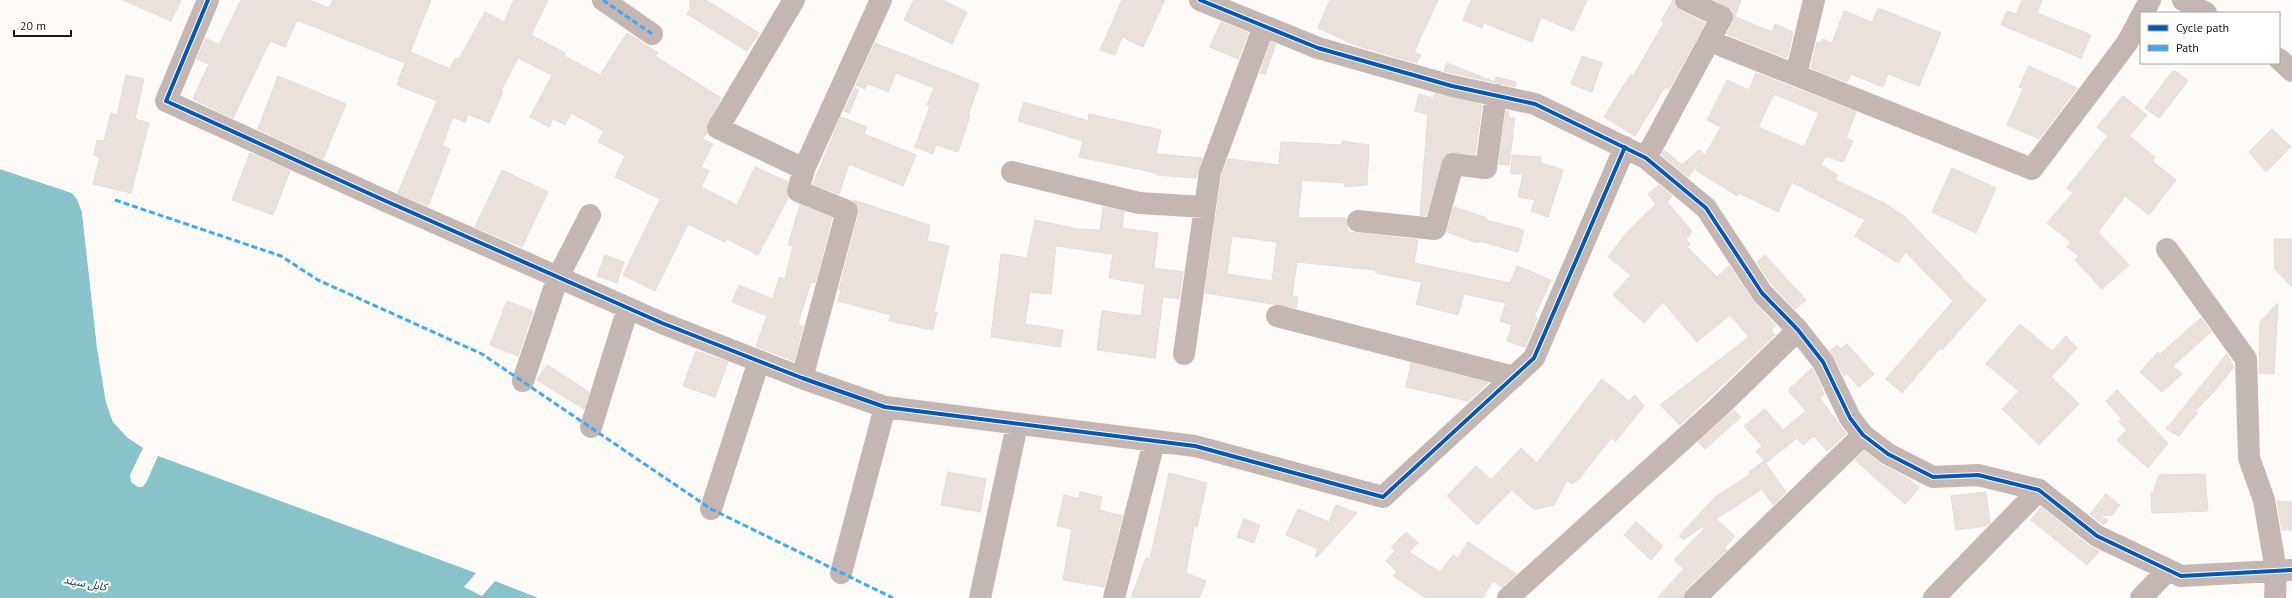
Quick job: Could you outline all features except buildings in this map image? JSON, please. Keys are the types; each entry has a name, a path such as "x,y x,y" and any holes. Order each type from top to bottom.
{"street":[{"path":"208,0 166,101 628,308 802,378 885,407 1017,425 1195,446 1383,497 1534,358 1625,147"},
{"path":"603,0 652,34"},
{"path":"794,0 718,128 804,169"},
{"path":"802,378 847,211 798,191 804,169 881,0"},
{"path":"1200,0 1318,48 1452,86 1536,104 1646,158 1706,208 1762,293 1798,330 1823,362 1850,418 1863,435 1888,454 1933,477 1978,475 2039,490 2097,536 2181,576 2284,571"},
{"path":"1646,158 1722,18 1686,0"},
{"path":"1796,75 1814,0"},
{"path":"2144,12 2150,0"},
{"path":"2183,0 2204,12"},
{"path":"1710,41 2032,169 2127,43 2140,19"},
{"path":"1184,354 1210,172 1264,26"},
{"path":"2280,60 2292,71"},
{"path":"1358,221 1435,230 1453,164 1486,168 1496,95"},
{"path":"1012,172 1139,204 1206,207"},
{"path":"523,381 558,277 590,215"},
{"path":"2167,249 2246,359 2249,458 2264,500 2284,571 2275,598"},
{"path":"591,427 628,308"},
{"path":"1277,316 1514,377"},
{"path":"1508,598 1714,411 1798,330"},
{"path":"712,509 759,361"},
{"path":"841,573 885,407"},
{"path":"980,598 1017,425"},
{"path":"1695,598 1863,435"},
{"path":"1114,598 1154,442"},
{"path":"1934,598 2039,490"},
{"path":"2141,598 2168,570"}],"water":[{"name":"کابل سيند","path":"0,169 72,193 77,199 82,212 97,347 106,402 113,422 128,438 158,455 436,556 538,598 0,598"}],"pier":[{"path":"0,167 72,191 79,198 84,212 99,347 108,402 114,421 129,437 159,454 437,555 540,598 495,581 482,596 464,587 476,573 158,456 146,483 142,487 138,487 131,482 130,475 143,448 128,438 113,422 106,402 97,347 82,212 77,199 72,193 0,169"}],"marked path":[{"path":"603,0 652,34"},
{"path":"115,200 281,256 318,280 482,354 711,509 893,598"}],"cycle path":[{"path":"208,0 166,101 379,198 662,323 802,378 885,407 1195,446 1383,497 1534,358 1625,147"},
{"path":"1200,0 1318,48 1452,86 1535,104 1646,158 1706,208 1762,293 1798,330 1823,362 1850,418 1863,435 1888,454 1933,477 1978,475 2039,490 2097,536 2181,576 2292,570"}]}
